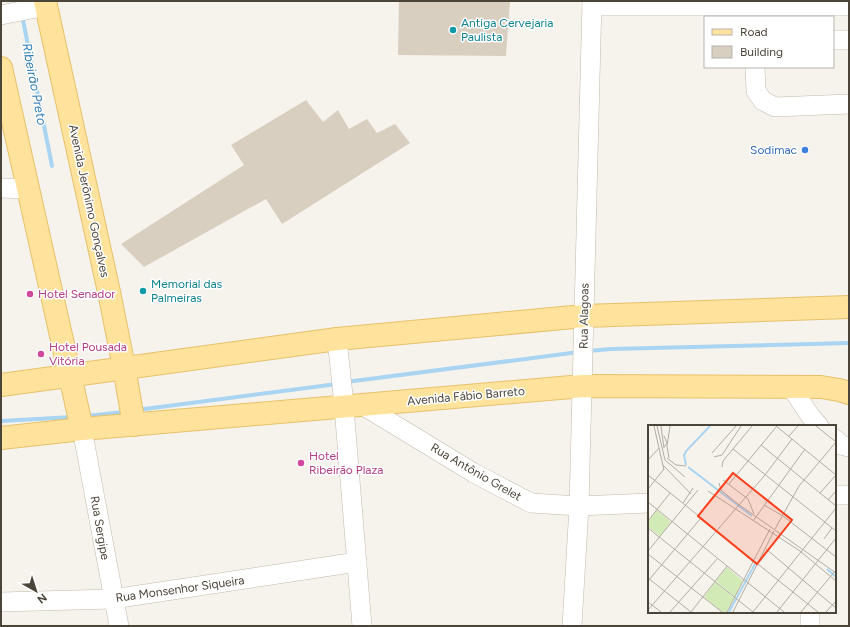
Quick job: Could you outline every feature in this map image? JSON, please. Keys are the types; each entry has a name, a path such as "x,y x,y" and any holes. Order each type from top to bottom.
{"main road":[{"name":"Avenida Jerônimo Gonçalves","path":"42,5 125,374 133,419"},
{"path":"1,68 81,424"},
{"path":"1,385 71,380 125,374 337,343 584,324 849,307"},
{"name":"Avenida Fábio Barreto","path":"1,438 81,424 133,419 583,383 821,387 839,390 849,394"}],"street":[{"path":"592,4 805,3 849,6"},
{"name":"Rua Alagoas","path":"572,626 579,506 583,383 592,4"},
{"path":"2,14 42,5"},
{"path":"834,40 849,40"},
{"path":"755,68 756,91 763,101 775,107 849,104"},
{"path":"1,188 27,188"},
{"path":"337,343 350,402 357,562 362,626"},
{"path":"791,387 810,416 818,425"},
{"name":"Rua Antônio Grelet","path":"350,402 474,473 531,503 579,506 648,503"},
{"name":"Rua Sergipe","path":"81,424 119,626"},
{"path":"836,440 849,448"},
{"path":"836,495 849,495"},
{"name":"Rua Monsenhor Siqueira","path":"1,602 113,599 357,562"},
{"path":"810,613 810,626"}],"building":[{"name":"Antiga Cervejaria Paulista","path":"399,1 510,1 506,56 398,55"},
{"path":"306,100 323,122 338,110 349,129 367,119 377,133 395,124 410,143 282,224 266,199 144,267 121,244 244,165 231,145"}],"waterway":[{"name":"Ribeirão Preto","path":"22,15 52,166"},
{"path":"588,351 611,349 849,343"},
{"path":"346,382 579,352"},
{"path":"137,410 337,384"},
{"name":"Ribeirão Preto","path":"86,416 125,412"},
{"path":"1,421 73,417"}],"place":[{"name":"Antiga Cervejaria Paulista","path":"453,30"},
{"name":"Sodimac","path":"805,150"},
{"name":"Memorial das Palmeiras","path":"143,291"},
{"name":"Hotel Senador","path":"30,294"},
{"name":"Hotel Pousada Vitória","path":"41,354"},
{"name":"Hotel Ribeirão Plaza","path":"301,463"}]}
